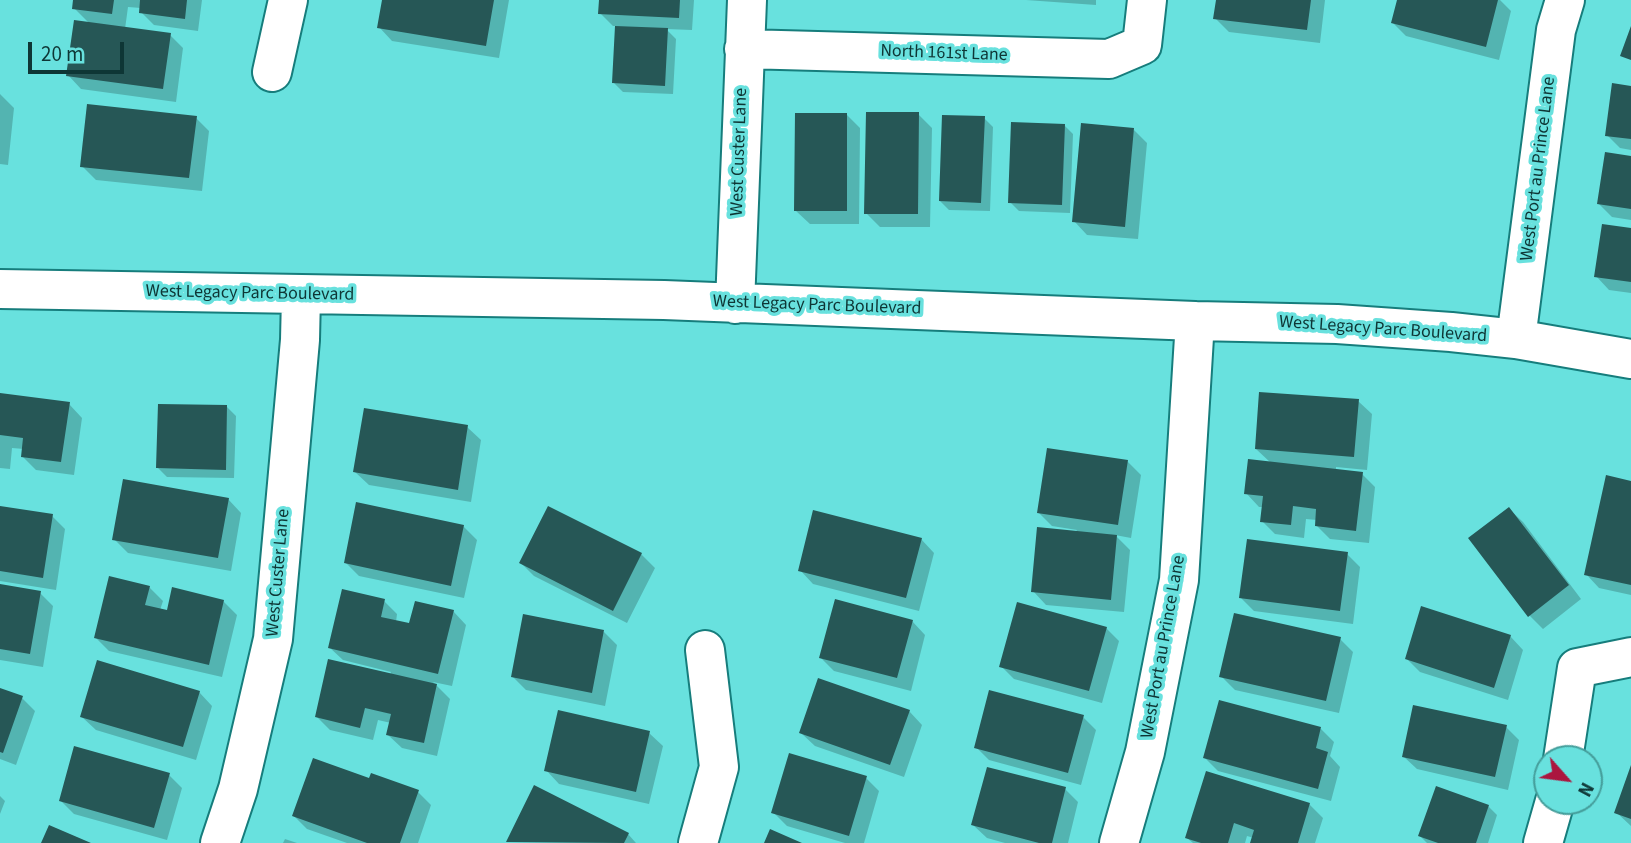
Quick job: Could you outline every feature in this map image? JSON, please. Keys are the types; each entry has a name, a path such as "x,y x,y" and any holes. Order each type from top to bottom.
{"street":[{"path":"272,72 288,0"},
{"name":"West Custer Lane","path":"734,304 747,0"},
{"name":"North 161st Lane","path":"744,49 1109,59 1142,45 1147,0"},
{"name":"West Port au Prince Lane","path":"1516,339 1556,30 1565,0"},
{"name":"West Legacy Parc Boulevard","path":"0,289 301,296 664,299 734,304 1350,325 1516,339 1631,359"},
{"name":"West Custer Lane","path":"219,843 238,789 273,639 300,340 301,296"},
{"name":"West Port au Prince Lane","path":"1119,843 1145,752 1179,580 1195,321"},
{"path":"698,843 719,767 705,650"},
{"path":"1565,745 1577,668 1631,657"},
{"path":"1543,843 1551,815"}],"building":[{"path":"73,0 114,0 112,14 72,9"},
{"path":"140,0 187,0 185,19 139,13"},
{"path":"382,0 494,0 486,46 377,28"},
{"path":"599,0 680,0 679,18 598,14"},
{"path":"1216,0 1311,0 1307,30 1213,19"},
{"path":"1397,0 1498,0 1486,47 1391,23"},
{"path":"74,20 171,33 163,89 66,76"},
{"path":"615,26 668,28 665,86 612,83"},
{"path":"1631,26 1631,60 1620,56"},
{"path":"1612,83 1631,86 1631,139 1605,136"},
{"path":"87,104 197,116 189,178 80,167"},
{"path":"866,112 919,112 918,214 864,214"},
{"path":"795,113 847,113 847,211 794,211"},
{"path":"942,115 985,116 981,203 939,201"},
{"path":"1011,122 1065,124 1062,205 1008,203"},
{"path":"1081,123 1134,128 1125,227 1072,222"},
{"path":"1605,152 1631,156 1631,209 1597,204"},
{"path":"1602,224 1631,228 1631,282 1594,277"},
{"path":"1259,392 1359,399 1354,457 1255,449"},
{"path":"0,393 70,402 61,462 21,457 23,438 0,435"},
{"path":"158,404 227,405 226,470 156,468"},
{"path":"364,408 468,425 458,490 353,472"},
{"path":"1047,448 1128,460 1118,525 1037,513"},
{"path":"1248,459 1363,472 1356,531 1315,526 1316,509 1293,506 1291,525 1260,522 1263,496 1244,494"},
{"path":"1606,475 1631,481 1631,585 1584,575"},
{"path":"123,479 229,498 218,558 112,540"},
{"path":"356,502 464,525 451,586 344,563"},
{"path":"0,506 53,514 43,578 0,571"},
{"path":"548,506 642,553 613,611 519,563"},
{"path":"1509,507 1569,585 1528,617 1468,538"},
{"path":"813,510 922,538 906,598 798,571"},
{"path":"1037,527 1117,535 1111,600 1031,592"},
{"path":"1247,539 1348,552 1340,611 1239,598"},
{"path":"109,576 150,586 145,605 167,610 172,587 224,600 209,665 94,638"},
{"path":"0,584 41,591 30,654 0,649"},
{"path":"342,589 385,599 381,617 409,623 415,601 454,610 438,674 328,648"},
{"path":"835,599 913,620 897,678 819,658"},
{"path":"1017,602 1107,627 1089,691 999,667"},
{"path":"1421,606 1511,635 1494,688 1405,659"},
{"path":"1234,613 1341,637 1326,701 1219,677"},
{"path":"523,614 604,630 592,693 511,677"},
{"path":"328,659 437,684 424,743 386,735 391,714 365,708 360,728 315,717"},
{"path":"97,660 200,691 183,747 80,717"},
{"path":"818,678 910,710 890,765 799,733"},
{"path":"0,688 23,696 3,753 0,752"},
{"path":"989,690 1084,715 1068,773 974,748"},
{"path":"1219,700 1321,727 1316,748 1328,752 1318,789 1203,758"},
{"path":"1413,705 1507,725 1495,777 1402,757"},
{"path":"558,710 650,731 636,792 544,771"},
{"path":"74,746 170,773 154,828 59,801"},
{"path":"789,753 867,776 849,836 771,813"},
{"path":"313,758 369,778 371,773 419,790 400,843 367,843 292,816"},
{"path":"1631,765 1631,819 1614,813"},
{"path":"987,767 1066,787 1052,843 1039,843 971,825"},
{"path":"1206,771 1310,803 1298,843 1250,843 1254,830 1234,823 1228,843 1201,843 1185,838"},
{"path":"534,785 629,833 624,843 506,842"},
{"path":"1436,786 1489,805 1476,843 1438,843 1418,836"},
{"path":"49,825 91,843 41,843"},
{"path":"770,829 802,843 764,843"}]}
